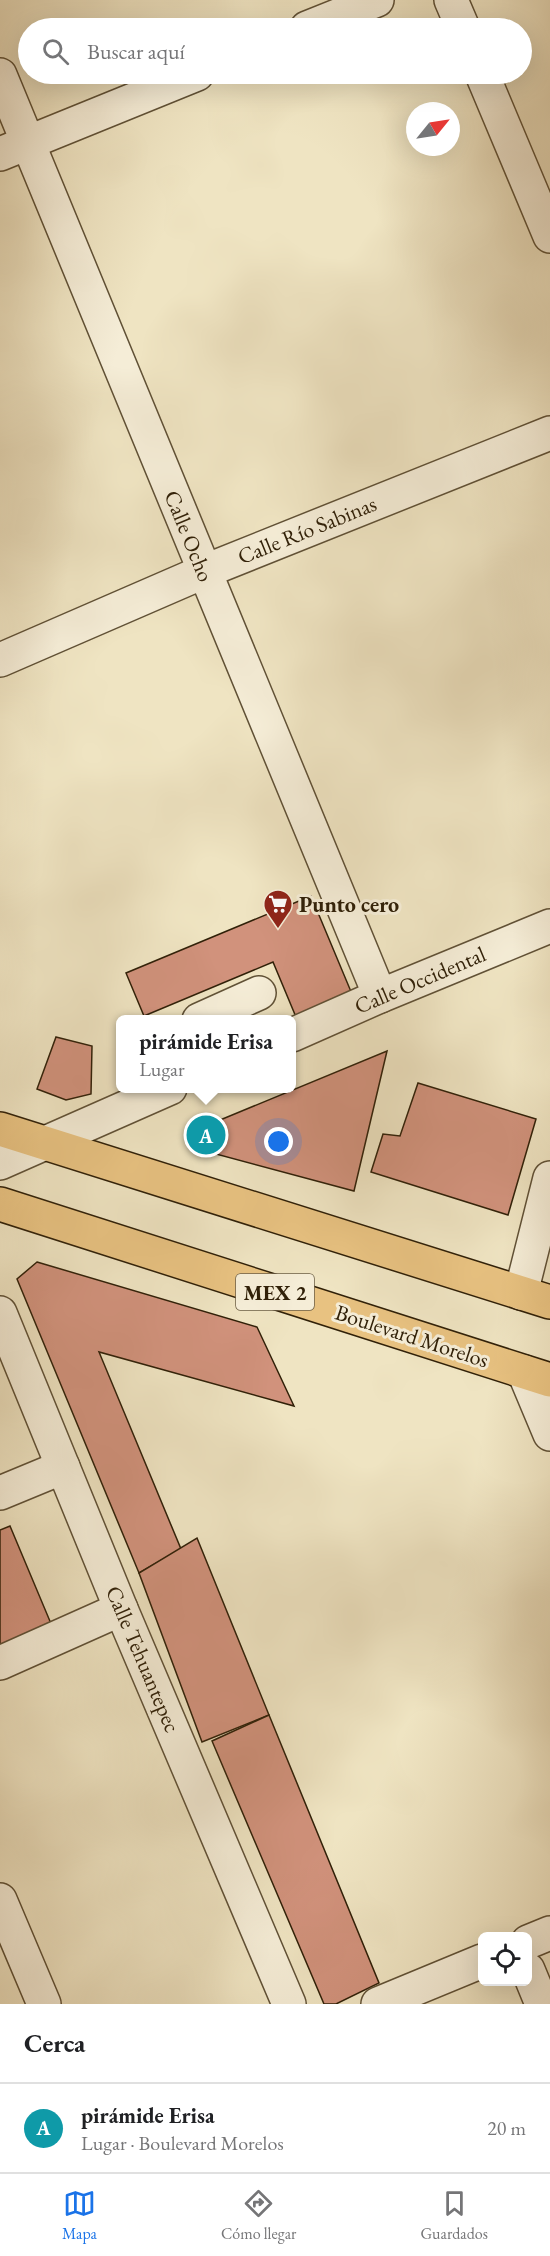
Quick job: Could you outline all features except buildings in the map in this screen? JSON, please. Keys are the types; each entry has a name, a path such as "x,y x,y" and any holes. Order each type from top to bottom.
{"main road":[{"path":"0,1129 535,1298"},
{"name":"Boulevard Morelos","path":"0,1204 537,1376"}],"street":[{"path":"332,18 377,0"},
{"path":"451,0 459,18"},
{"name":"Calle Ocho","path":"0,75 14,148 204,572 380,996"},
{"path":"14,148 172,84"},
{"path":"486,84 550,236"},
{"name":"Calle Río Sabinas","path":"0,660 204,572 550,433"},
{"name":"Calle Occidental","path":"296,1033 550,926"},
{"path":"210,1015 259,993"},
{"path":"0,1164 161,1093"},
{"path":"535,1298 550,1178"},
{"name":"Calle Tehuantepec","path":"0,1313 289,2004"},
{"path":"537,1376 550,1434"},
{"path":"0,1493 63,1467"},
{"path":"0,1663 122,1609"},
{"path":"0,1900 44,2004"},
{"path":"532,1940 550,1932"},
{"path":"378,2004 478,1962"},
{"path":"532,1980 542,2004"}],"place":[{"name":"Punto cero","path":"278,930"},
{"name":"pirámide Erisa","path":"206,1135"}]}
